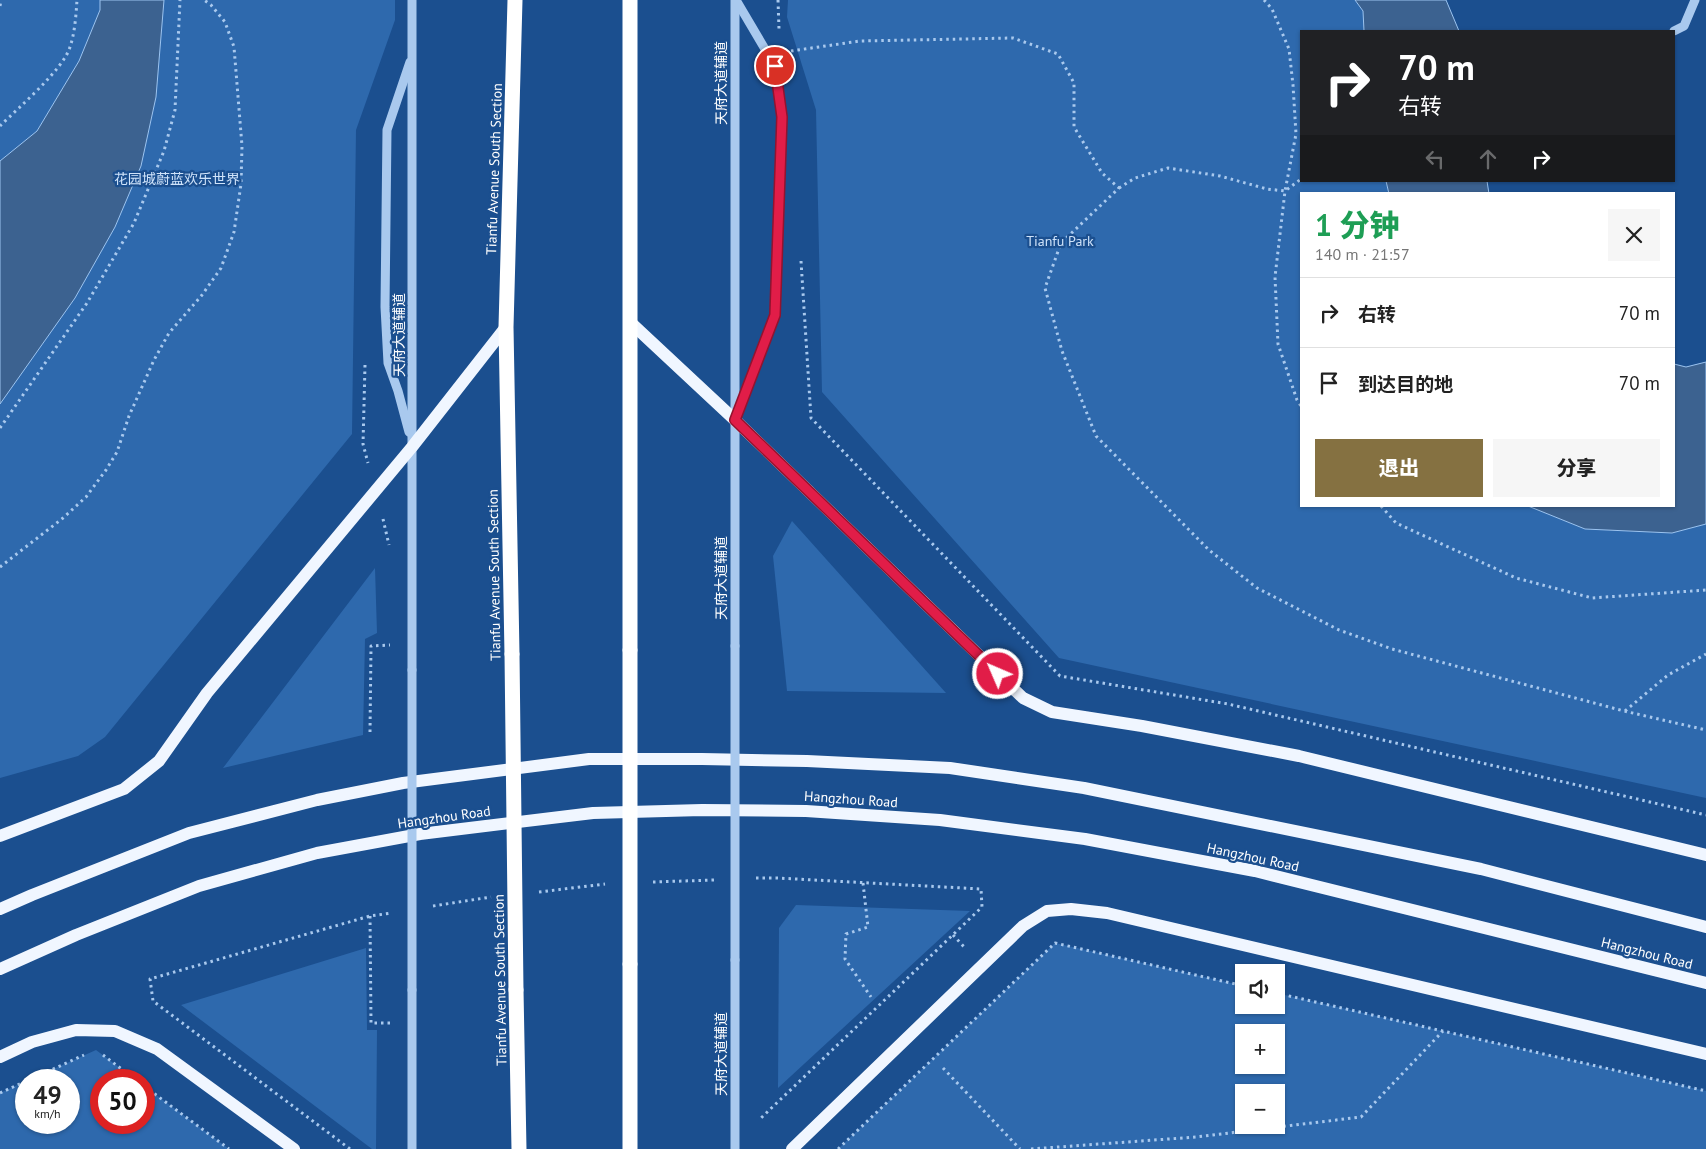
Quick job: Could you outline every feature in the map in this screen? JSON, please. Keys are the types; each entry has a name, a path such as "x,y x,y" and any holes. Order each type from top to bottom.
{"highway":[{"name":"Tianfu Avenue South Section","path":"515,0 506,327 518,1149"},
{"path":"630,0 630,1149"}],"main road":[{"path":"630,322 735,420 1023,698 1052,712 1142,726 1300,756 1706,855"},
{"path":"0,836 124,789 159,760 207,693 412,447 506,327"},
{"path":"0,909 189,833 317,800 403,783 589,760 806,761 950,768 1084,788 1482,868 1706,927"},
{"name":"Hangzhou Road","path":"0,969 76,935 199,886 317,853 420,834 592,813 702,810 806,811 940,820 1084,839 1255,871 1706,983"},
{"path":"792,1149 1023,926 1047,912 1071,909 1107,913 1706,1054"},
{"path":"0,1057 32,1042 76,1030 115,1031 158,1049 294,1149"}],"street":[{"name":"天府大道辅道","path":"412,0 412,1149"},
{"name":"天府大道辅道","path":"735,0 735,1149"},
{"path":"735,0 775,66 782,117 775,315 735,420"},
{"path":"1675,30 1684,26 1695,0"},
{"path":"412,55 386,130 385,307 388,363 398,391 412,447"}],"path":[{"path":"0,6 1,0"},
{"path":"0,126 53,74 70,48 76,17 76,0"},
{"path":"0,428 87,303 134,223 164,151 175,110 180,0"},
{"path":"0,567 69,513 86,497 117,452 129,416 154,360 169,333 202,295 222,268 234,232 241,184 242,146 234,47 225,22 204,0"},
{"path":"778,0 778,26 786,52"},
{"path":"1264,0 1272,9 1289,49 1293,85 1296,134 1285,191 1274,277 1278,344 1300,404"},
{"path":"775,66 786,52 860,41 1013,38 1058,54 1074,83 1074,127 1102,173 1119,188"},
{"path":"1300,180 1285,191 1268,189 1220,176 1168,168 1135,178 1119,188 1060,243 1044,288 1062,351 1096,436 1209,550 1257,588 1339,630 1392,649 1624,711 1706,730"},
{"path":"800,260 811,418 1060,676 1228,704 1706,816"},
{"path":"1382,507 1396,523 1516,578 1592,598 1706,590"},
{"path":"370,732 372,646 393,645"},
{"path":"1624,711 1668,675 1706,654"},
{"path":"747,879 777,878 981,889 982,906 761,1118"},
{"path":"648,882 718,880"},
{"path":"864,883 868,927 846,934 845,959 870,997"},
{"path":"534,892 610,884"},
{"path":"428,907 497,897"},
{"path":"350,1149 153,1001 150,979 370,916 399,912"},
{"path":"370,916 370,1023 392,1023"},
{"path":"838,1149 1055,943 1235,984"},
{"path":"1285,995 1706,1091"},
{"path":"1031,1149 1196,1137 1361,1117 1443,1031"},
{"path":"96,1050 121,1069"},
{"path":"55,1069 88,1054"},
{"path":"943,1068 1020,1149"},
{"path":"0,1093 15,1087"},
{"path":"155,1094 229,1149"}],"green space":[{"name":"花园城蔚蓝欢乐世界","path":"0,0 395,0 395,20 356,130 352,434 105,737 78,756 0,778"},
{"name":"Tianfu Park","path":"788,0 1355,0 1363,11 1364,30 1300,30 1300,182 1386,182 1389,192 1300,192 1300,507 1530,507 1585,529 1671,533 1706,524 1706,798 1059,658 822,392 816,110 787,17"},
{"path":"792,521 946,693 787,691 773,556"},
{"path":"375,568 377,633 365,639 363,735 223,768"},
{"path":"796,905 970,911 778,1088 779,928"},
{"path":"1055,943 1235,984 1235,1014 1285,1014 1285,995 1706,1091 1706,1149 838,1149"},
{"path":"366,948 367,1030 377,1030 376,1149 372,1149 181,1005"},
{"path":"96,1050 121,1069 90,1069 90,1134 155,1134 155,1094 229,1149 0,1149 0,1093 15,1086 15,1134 80,1134 80,1069 54,1069"}],"shaded area":[{"path":"100,0 164,0 156,97 141,166 115,227 75,298 0,404 0,161 37,131 79,61 100,10"},
{"path":"1355,0 1446,0 1459,30 1364,30 1363,11"},
{"path":"1386,182 1487,182 1489,192 1389,192"},
{"path":"1706,362 1706,524 1672,533 1585,529 1530,507 1675,507 1675,364 1686,367"}],"route":[{"path":"775,66 782,117 775,315 735,420 998,674"}]}
